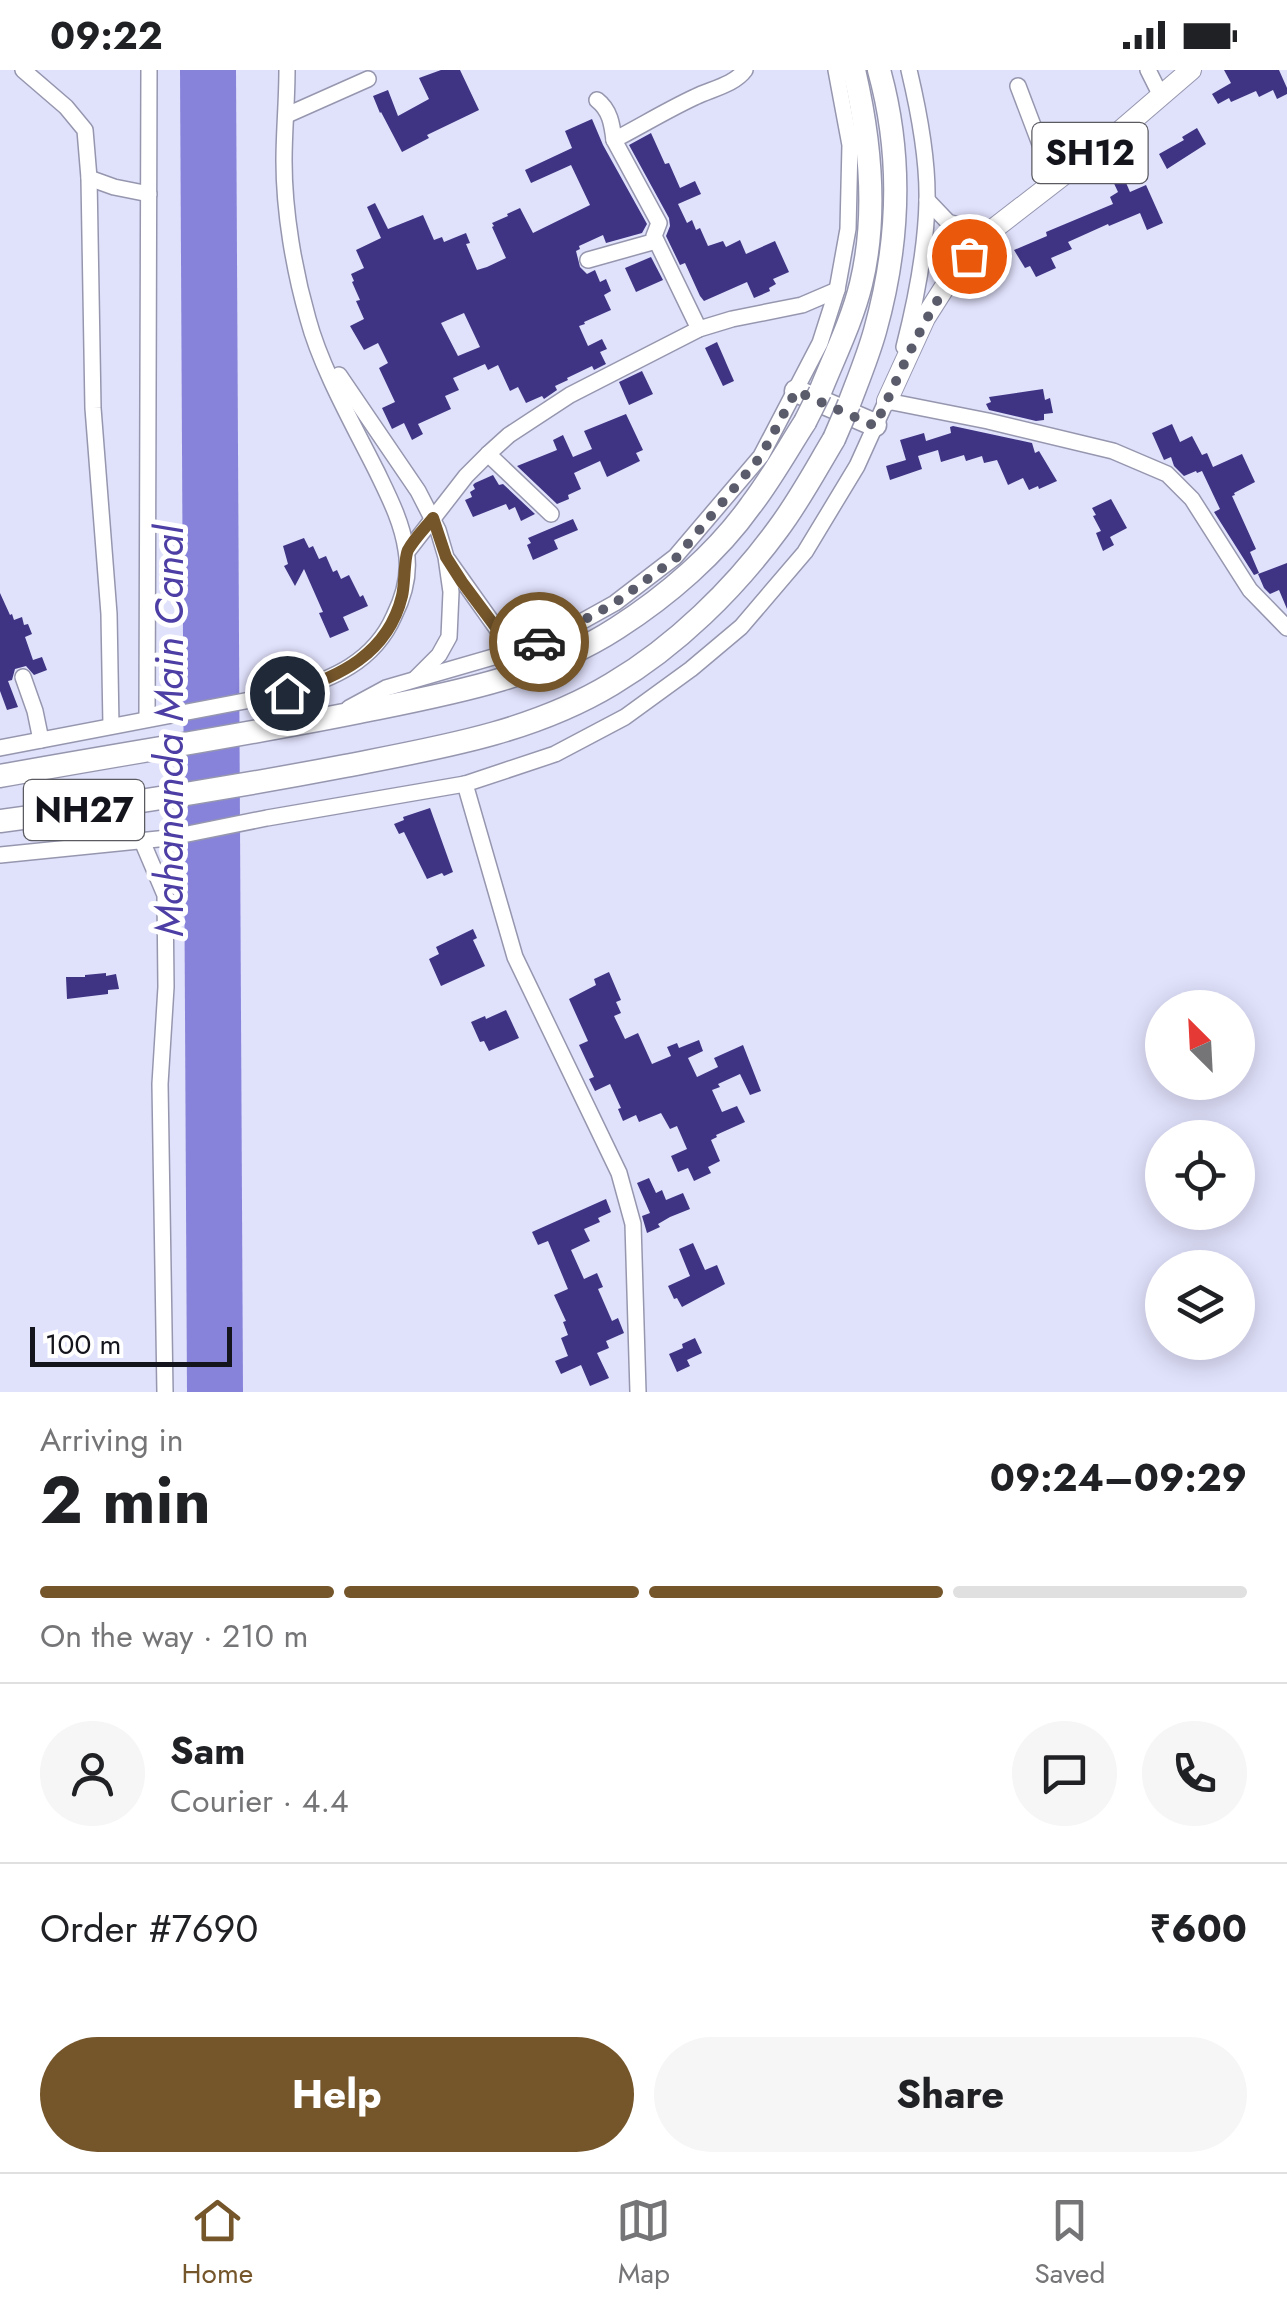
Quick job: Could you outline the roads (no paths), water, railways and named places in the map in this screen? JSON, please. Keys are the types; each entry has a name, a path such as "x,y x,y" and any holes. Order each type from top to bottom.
{"highway":[{"path":"331,718 461,691 539,668 616,629 662,595 713,551 750,507 820,392 861,285 872,216 864,109 854,70"},
{"name":"NH27","path":"0,820 168,798 459,744 540,720 612,684 663,648 718,600 778,529 834,439 849,404 875,332 893,250 896,169 890,111 879,70"},
{"path":"796,391 875,426"},
{"name":"NH27","path":"0,776 331,718"}],"main road":[{"name":"SH12","path":"987,234 1120,131 1191,70"},
{"path":"887,401 925,318 951,277 987,234"}],"street":[{"path":"23,70 66,107 84,130 89,178 93,408 109,614 111,726"},
{"path":"147,719 149,70"},
{"path":"0,748 287,693 338,675 372,650 402,600 407,552 393,504 308,322 292,248 284,164 287,70"},
{"path":"614,140 734,80 745,70"},
{"path":"331,718 386,688 521,650 615,603 676,558 761,456 820,343 836,290 848,228 850,144 836,70"},
{"path":"0,855 168,838 465,784 555,754 626,717 740,627 805,552 857,466 887,401 904,350 918,288 927,200 919,113 909,70"},
{"path":"1148,70 1161,96"},
{"path":"287,114 368,79"},
{"path":"1018,86 1054,181"},
{"path":"597,100 605,106 614,140 659,222 654,236 700,330"},
{"path":"89,178 114,188 149,194"},
{"path":"927,200 948,222 987,234"},
{"path":"588,260 656,241"},
{"path":"407,552 488,454 509,435 570,396 700,330 732,319 802,305 836,290"},
{"path":"308,322 336,372 418,491 433,518 446,557 449,637 440,655 416,678"},
{"path":"887,401 1113,451 1166,474 1192,499 1250,590 1287,628"},
{"path":"488,454 552,514"},
{"path":"446,557 497,629 521,650"},
{"path":"23,676 41,740"},
{"path":"465,784 515,957 619,1173 633,1224 638,1392"},
{"path":"142,841 165,895 166,987 160,1084 165,1392"}],"water label":[{"name":"Mahananda Main Canal","path":"169,731"}]}
